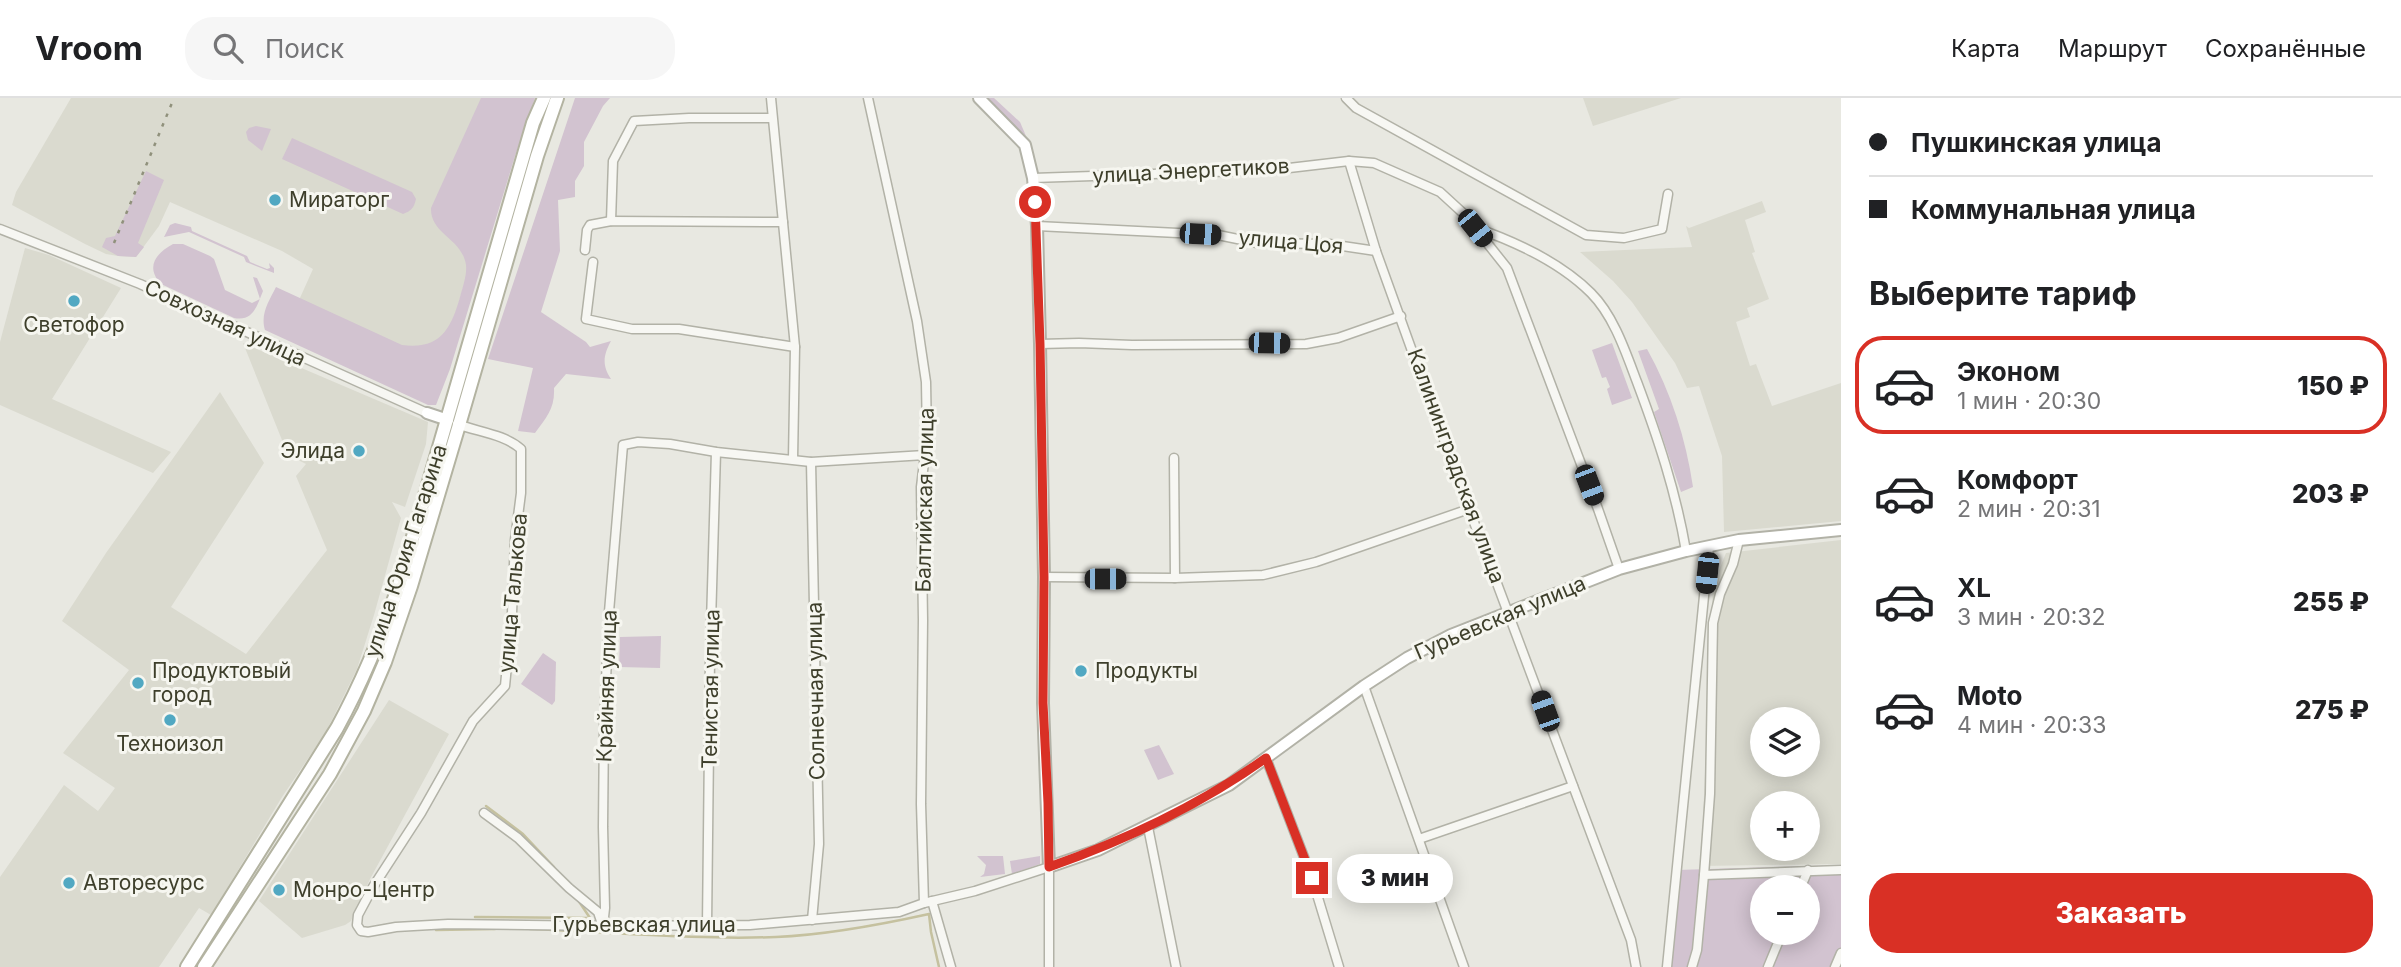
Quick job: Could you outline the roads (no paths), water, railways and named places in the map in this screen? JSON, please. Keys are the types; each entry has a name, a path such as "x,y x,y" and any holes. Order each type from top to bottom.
{"main road":[{"name":"улица Юрия Гагарина","path":"204,967 330,774 364,711 399,623 533,123 544,98"},
{"name":"улица Юрия Гагарина","path":"187,967 358,691 380,638 454,423 557,98"}],"street":[{"path":"771,98 795,347 793,459"},
{"name":"Балтийская улица","path":"868,98 917,321 926,382 927,438 921,487 921,804 925,903 951,967"},
{"path":"979,98 1025,145 1033,178 1037,226 1049,967"},
{"path":"1346,98 1356,108 1586,235 1624,238 1662,229 1668,194"},
{"path":"611,221 614,161 634,121 772,118"},
{"name":"улица Энергетиков","path":"1033,178 1260,170 1349,161 1374,163 1440,192 1464,214 1507,268 1619,569"},
{"name":"Калининградская улица","path":"1349,161 1376,251 1469,509 1631,940 1636,967"},
{"path":"585,250 590,225 611,221 783,222"},
{"name":"улица Цоя","path":"1037,226 1218,235 1257,243 1329,244 1376,251"},
{"path":"1475,228 1509,240 1570,275 1593,295 1623,345 1657,433 1678,504 1686,551"},
{"name":"Совхозная улица","path":"0,229 140,284 454,423"},
{"path":"593,262 586,319 632,329 679,329 795,347"},
{"path":"1040,344 1306,344 1338,338 1401,316"},
{"name":"улица Талькова","path":"368,932 357,925 358,915 373,887 421,813 472,720 505,686 521,493 521,449 513,442 498,436 454,423"},
{"name":"Крайняя улица","path":"603,926 604,726 623,446 638,442 670,444 716,452"},
{"path":"716,452 811,462 925,455"},
{"name":"Тенистая улица","path":"707,926 710,657 716,452"},
{"path":"1174,458 1175,578"},
{"name":"Солнечная улица","path":"811,462 819,844 812,920"},
{"path":"1044,577 1175,578 1264,575 1316,562 1469,509"},
{"name":"Гурьевская улица","path":"368,932 396,926 448,923 707,926 812,920 898,912 975,891 1098,850 1229,785 1327,711 1407,658 1451,635 1619,569 1739,540 1841,530"},
{"path":"1692,967 1697,950 1710,794 1713,623 1739,540"},
{"path":"1667,967 1710,546"},
{"path":"1364,686 1464,967"},
{"path":"1266,758 1312,878 1339,967"},
{"path":"1419,839 1573,786"},
{"path":"484,813 518,838 598,912 603,926"},
{"path":"1147,827 1176,967"},
{"path":"1806,875 1808,870"},
{"path":"1704,875 1841,870"},
{"path":"1768,967 1777,945"},
{"path":"1835,967 1841,954"}],"waterway":[{"path":"486,806 523,834 554,867"},
{"path":"475,917 590,918 578,900"},
{"path":"530,929 684,937 776,937 853,929 929,914 939,967"},
{"path":"436,930 495,929"}],"railway":[{"path":"114,243 174,98"}],"place":[{"name":"Мираторг","path":"275,200"},
{"name":"Светофор","path":"74,301"},
{"name":"Элида","path":"359,451"},
{"name":"Продукты","path":"1081,671"},
{"name":"Продуктовый город","path":"138,683"},
{"name":"Техноизол","path":"170,720"},
{"name":"Авторесурс","path":"69,883"},
{"name":"Монро-Центр","path":"279,890"}]}
